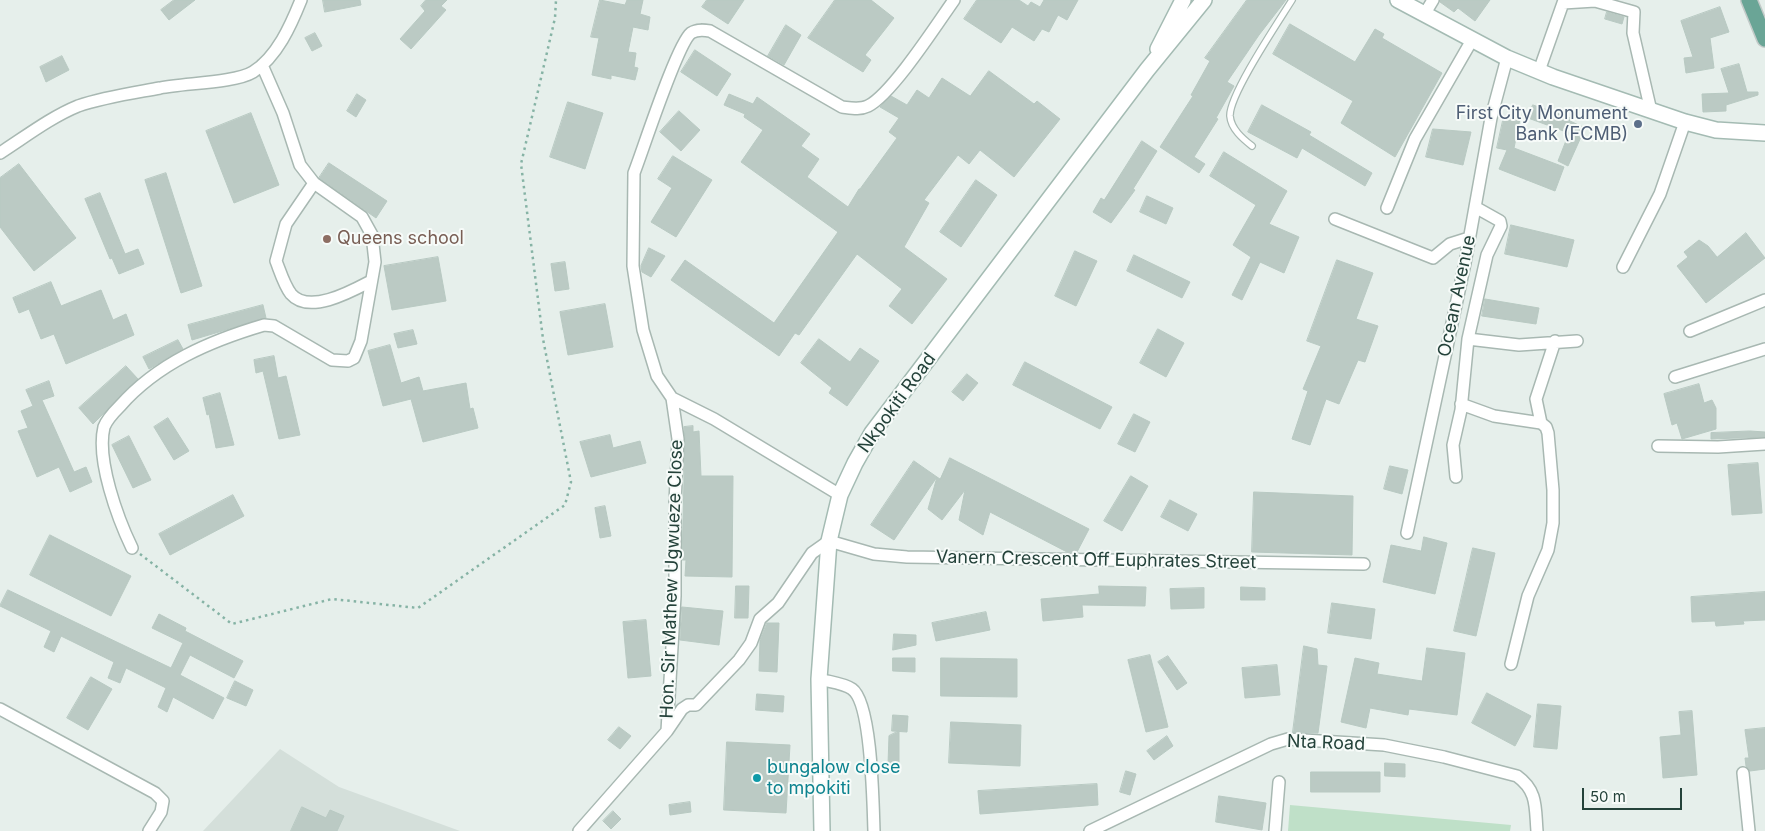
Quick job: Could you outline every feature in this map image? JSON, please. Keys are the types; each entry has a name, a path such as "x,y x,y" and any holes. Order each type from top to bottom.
{"main road":[{"path":"1168,27 1175,0"},
{"path":"1147,70 1168,27 1184,0"},
{"path":"1147,70 1204,0"},
{"path":"1398,0 1507,58 1539,71 1684,122 1716,130 1765,133"},
{"path":"1749,0 1765,39"},
{"name":"Nkpokiti Road","path":"822,831 819,679 829,541 840,495 854,463 872,433 1147,70"}],"street":[{"path":"0,153 43,125 89,103 161,87 234,78 252,73 262,65 283,39 301,0"},
{"name":"Hon. Sir Mathew Ugwueze Close","path":"667,731 675,596 675,503 678,439 672,398 657,376 643,330 634,266 632,194 634,173 679,52 691,33 700,30 710,31 842,107 860,108 873,103 897,79 954,0"},
{"path":"1424,14 1433,0"},
{"path":"1539,71 1563,3 1595,1 1634,12 1633,33 1651,111"},
{"path":"1387,208 1415,139 1472,40"},
{"name":"Ocean Avenue","path":"1407,534 1470,238 1491,118 1507,58"},
{"path":"132,548 121,524 106,470 102,443 104,426 128,397 178,359 203,345 264,325 274,326 332,360 348,361 354,358 361,341 375,262 372,235 362,217 314,182 300,165 283,113 262,65"},
{"path":"1623,268 1660,194 1684,122"},
{"path":"314,182 286,224 276,261 291,294 303,302 336,299 371,281"},
{"path":"1456,477 1453,445 1461,404 1468,338 1487,255 1501,226 1500,221 1475,207"},
{"path":"1335,219 1433,258 1450,244 1470,238"},
{"path":"1690,331 1765,300"},
{"path":"1468,338 1519,344 1577,341"},
{"path":"1541,423 1536,399 1555,341"},
{"path":"1675,377 1765,350"},
{"path":"672,398 714,419 840,495"},
{"path":"1461,404 1494,416 1541,423 1546,427 1548,433 1553,490 1553,523 1548,550 1528,596 1512,664"},
{"path":"1658,446 1718,447 1765,444"},
{"path":"579,831 667,731 682,709 688,705 696,704 739,660 751,643 760,619 778,603 812,553 829,541"},
{"name":"Vanern Crescent Off Euphrates Street","path":"829,541 874,554 907,557 1364,564"},
{"path":"819,679 846,686 853,689 858,695 865,720 871,764 874,831"},
{"path":"0,709 155,793 163,801 161,812 149,831"},
{"name":"Nta Road","path":"1090,831 1271,744 1288,739 1384,745 1444,757 1518,776 1527,783 1534,793 1537,831"},
{"path":"1743,773 1749,831"},
{"path":"1275,831 1279,782"}],"lane":[{"path":"1252,146 1238,135 1230,115 1239,88 1292,0"}],"path":[{"path":"132,548 232,624 332,599 418,608 565,505 571,482 543,339 521,164 555,18 556,0"}],"shaded area":[{"path":"280,749 339,787 460,831 203,831"}],"green space":[{"path":"1290,805 1511,825 1510,831 1288,831"}],"building":[{"path":"174,0 195,0 169,20 161,10"},
{"path":"323,0 360,0 361,5 325,12"},
{"path":"426,0 447,0 441,6 446,10 411,49 400,39 425,11 421,6"},
{"path":"600,0 625,5 627,0 643,0 640,14 650,17 648,30 633,27 628,52 636,53 634,67 638,68 635,80 611,75 611,79 592,75 599,38 591,37"},
{"path":"707,0 744,0 728,24 702,7"},
{"path":"835,0 871,0 894,18 865,55 871,60 863,72 808,38"},
{"path":"977,0 1019,0 1028,6 1031,2 1040,7 1044,0 1078,0 1067,20 1058,15 1049,32 1042,29 1034,41 1012,27 1001,43 964,19"},
{"path":"1247,0 1286,0 1227,82 1234,86 1216,118 1218,119 1194,157 1205,164 1199,173 1160,147 1193,96 1191,95 1210,61 1205,58"},
{"path":"1440,0 1490,0 1475,21 1458,8 1454,12 1440,2"},
{"path":"1720,7 1729,32 1710,38 1714,68 1686,73 1684,58 1693,57 1681,21"},
{"path":"1607,12 1624,17 1622,24 1605,19"},
{"path":"1290,24 1355,62 1375,29 1384,34 1382,38 1442,73 1395,157 1341,123 1353,101 1273,54"},
{"path":"786,25 801,35 784,65 768,56"},
{"path":"315,33 322,46 312,51 305,38"},
{"path":"695,50 731,74 717,96 681,72"},
{"path":"62,56 69,70 46,82 40,67"},
{"path":"1739,64 1747,92 1758,92 1758,95 1726,105 1726,111 1703,112 1702,94 1729,93 1721,69"},
{"path":"989,71 1034,104 1037,101 1060,119 1014,177 980,150 969,164 958,155 924,200 929,203 904,247 947,279 912,324 889,306 902,289 857,254 799,335 795,333 779,356 671,280 685,260 774,323 838,232 741,162 763,130 744,117 745,114 724,105 729,94 753,104 757,97 810,134 801,146 819,159 807,177 848,207 897,138 889,132 899,118 880,107 891,96 907,105 917,90 929,98 942,78 970,96"},
{"path":"357,94 366,100 356,117 347,111"},
{"path":"568,102 603,113 585,169 550,157"},
{"path":"1262,105 1311,132 1309,135 1372,173 1365,186 1302,148 1297,158 1248,132"},
{"path":"1533,105 1571,118 1570,121 1585,128 1568,166 1558,161 1569,133 1528,118"},
{"path":"679,111 700,130 681,151 660,132"},
{"path":"251,113 279,185 234,203 206,131"},
{"path":"1504,116 1520,119 1514,148 1564,167 1555,191 1499,169 1507,150 1497,148"},
{"path":"1433,129 1471,132 1463,165 1426,157"},
{"path":"1142,141 1157,151 1133,189 1135,190 1111,223 1093,212 1101,198 1104,200"},
{"path":"1224,152 1287,191 1269,224 1299,237 1284,273 1260,262 1242,300 1232,295 1251,257 1233,245 1256,205 1210,176"},
{"path":"673,156 712,180 676,237 651,222 672,188 658,179"},
{"path":"329,163 387,201 376,218 319,178"},
{"path":"19,164 76,238 34,271 0,227 0,178"},
{"path":"166,173 202,286 181,293 145,180"},
{"path":"976,180 997,195 961,247 940,232"},
{"path":"100,193 125,254 138,249 144,264 119,274 112,258 110,259 85,199"},
{"path":"1147,196 1173,208 1166,224 1140,212"},
{"path":"1511,225 1574,240 1567,267 1505,254"},
{"path":"1746,233 1765,258 1706,303 1677,266 1688,257 1684,252 1699,240 1708,246 1717,257"},
{"path":"649,248 665,256 651,277 642,272 641,266"},
{"path":"1075,251 1097,261 1076,306 1055,296"},
{"path":"1134,255 1190,282 1182,298 1127,271"},
{"path":"438,257 446,301 392,310 384,266"},
{"path":"1337,260 1373,273 1356,319 1378,326 1365,362 1358,360 1339,404 1326,399 1310,445 1292,439 1308,391 1303,389 1321,346 1307,341"},
{"path":"565,262 569,289 555,291 551,264"},
{"path":"51,282 61,306 101,290 113,320 126,314 134,335 66,364 54,334 41,339 29,309 19,313 13,298"},
{"path":"1485,299 1539,308 1536,324 1482,316"},
{"path":"605,304 613,347 568,355 560,312"},
{"path":"263,305 266,318 192,340 188,325"},
{"path":"1158,329 1184,343 1166,377 1140,363"},
{"path":"413,330 417,344 398,348 394,334"},
{"path":"819,339 850,362 860,348 879,361 847,406 829,393 832,388 801,363"},
{"path":"178,340 183,349 149,369 143,357"},
{"path":"390,345 401,383 419,377 423,391 466,383 470,409 473,408 478,428 423,442 411,399 383,406 368,351"},
{"path":"274,356 278,378 286,376 300,435 279,439 263,371 256,373 254,360"},
{"path":"1025,362 1112,407 1100,429 1013,385"},
{"path":"126,366 138,379 93,424 79,408"},
{"path":"967,374 978,383 963,401 952,392"},
{"path":"49,381 54,396 42,400 74,472 86,467 92,482 70,492 59,467 37,477 18,431 28,428 21,411 33,406 26,390"},
{"path":"1699,384 1704,403 1712,400 1716,408 1716,429 1682,439 1677,423 1672,425 1664,394"},
{"path":"220,393 234,445 216,448 209,414 207,415 203,398"},
{"path":"1134,414 1150,422 1135,452 1118,444"},
{"path":"168,418 189,451 174,460 154,427"},
{"path":"693,426 693,432 699,431 701,476 733,476 732,577 685,576 686,560 682,560 684,427"},
{"path":"1765,432 1765,437 1711,439 1711,433"},
{"path":"610,435 613,448 640,441 646,463 591,477 580,442"},
{"path":"129,436 151,480 133,488 112,445"},
{"path":"950,458 1089,529 1077,552 1067,552 990,512 983,535 959,520 965,490 942,520 928,509 937,477 940,479"},
{"path":"914,461 937,477 894,540 871,525"},
{"path":"1758,463 1762,513 1732,515 1728,465"},
{"path":"1390,466 1408,470 1402,494 1384,489"},
{"path":"1131,476 1148,486 1122,531 1104,521"},
{"path":"1254,492 1353,496 1352,555 1252,552"},
{"path":"233,495 244,516 170,555 159,534"},
{"path":"1170,500 1197,514 1188,531 1161,517"},
{"path":"605,506 611,536 600,538 595,508"},
{"path":"50,535 131,576 111,616 30,575"},
{"path":"1424,537 1447,543 1435,594 1383,582 1391,545 1421,551"},
{"path":"1473,548 1495,553 1476,636 1454,631"},
{"path":"736,586 749,586 748,618 735,618"},
{"path":"1099,586 1146,587 1145,606 1082,605 1083,617 1043,621 1041,599 1099,594"},
{"path":"1241,587 1265,588 1265,600 1241,600"},
{"path":"1204,588 1204,608 1171,609 1170,589"},
{"path":"8,590 171,668 183,643 152,628 159,614 186,628 185,631 243,661 234,678 190,655 180,675 224,698 213,719 173,697 167,712 158,707 166,688 126,668 120,683 108,678 114,662 61,636 54,652 44,647 51,631 0,606"},
{"path":"1765,592 1765,620 1743,621 1744,624 1716,626 1715,621 1692,622 1691,597"},
{"path":"1332,603 1375,609 1371,639 1328,633"},
{"path":"682,607 723,611 719,645 680,640"},
{"path":"986,612 990,630 936,641 932,623"},
{"path":"646,620 651,676 628,678 623,622"},
{"path":"767,623 779,623 777,672 759,671 760,640"},
{"path":"894,634 916,635 916,645 893,650"},
{"path":"1304,646 1317,649 1318,665 1327,666 1318,733 1293,732"},
{"path":"1427,648 1465,653 1457,715 1409,709 1408,715 1370,708 1366,728 1341,722 1355,658 1379,663 1377,674 1422,681"},
{"path":"1150,655 1168,727 1146,732 1128,660"},
{"path":"1168,656 1187,683 1177,690 1158,662"},
{"path":"893,658 915,658 915,672 893,671"},
{"path":"941,658 1017,659 1017,697 941,696"},
{"path":"1277,665 1280,695 1245,698 1242,668"},
{"path":"91,677 112,689 88,730 67,718"},
{"path":"235,681 253,690 246,706 227,698"},
{"path":"1487,693 1531,716 1515,746 1472,723"},
{"path":"757,694 784,696 783,712 756,710"},
{"path":"1538,704 1561,706 1557,749 1534,747"},
{"path":"1692,711 1697,775 1663,778 1660,737 1681,735 1679,712"},
{"path":"893,715 908,716 907,732 892,731"},
{"path":"951,722 1021,725 1020,766 949,763"},
{"path":"619,727 631,736 620,749 608,740"},
{"path":"1765,728 1765,769 1750,771 1746,766 1745,758 1749,758 1745,730"},
{"path":"899,731 899,764 888,764 889,736"},
{"path":"1167,736 1173,746 1154,760 1147,751"},
{"name":"bungalow close to mpokiti","path":"727,742 790,745 786,813 724,810"},
{"path":"1385,763 1405,764 1405,777 1385,776"},
{"path":"1126,771 1136,774 1130,795 1120,792"},
{"path":"1311,772 1380,772 1380,792 1311,792"},
{"path":"1097,784 1098,805 980,814 978,791"},
{"path":"1219,796 1266,803 1262,830 1216,822"},
{"path":"690,802 691,812 670,815 669,805"},
{"path":"302,807 326,818 330,810 344,816 337,831 291,831"},
{"path":"613,811 621,819 611,829 603,821"}],"place":[{"name":"First City Monument Bank (FCMB)","path":"1638,124"},
{"name":"Queens school","path":"327,239"},
{"name":"bungalow close to mpokiti","path":"757,778"}]}
